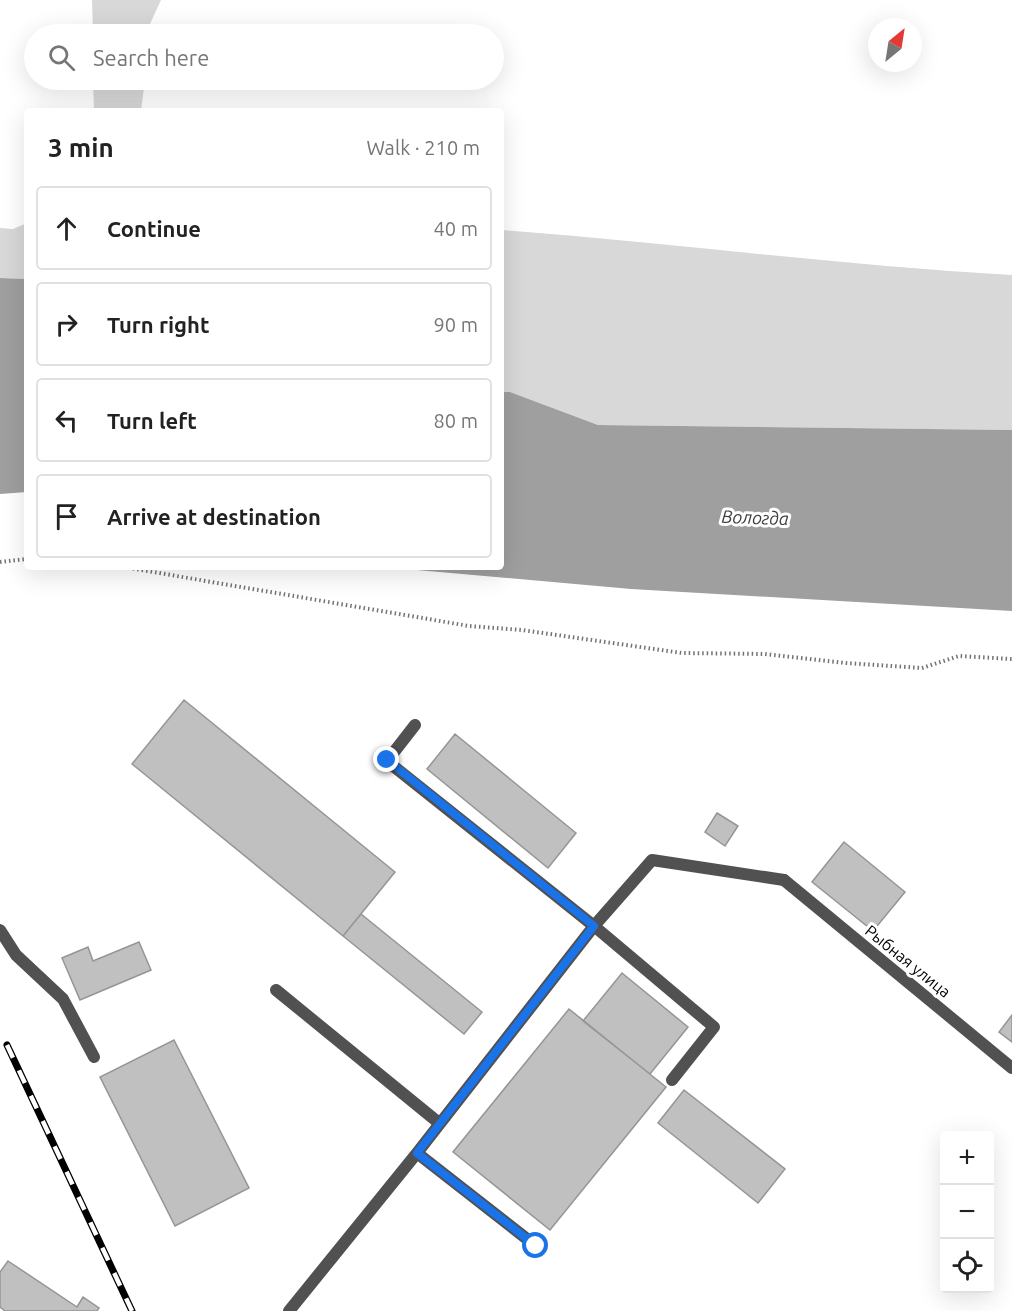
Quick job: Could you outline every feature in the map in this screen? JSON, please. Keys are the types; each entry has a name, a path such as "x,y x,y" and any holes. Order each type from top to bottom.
{"street":[{"path":"415,725 387,760 594,926 714,1027 672,1080"},
{"name":"Рыбная улица","path":"594,926 652,860 784,880 1012,1068"},
{"path":"289,1311 417,1153 594,926"},
{"path":"0,930 16,955 63,999 94,1057"},
{"path":"276,990 439,1123"},
{"path":"417,1153 536,1246"}],"path":[{"path":"0,562 24,559"},
{"path":"142,570 469,626 522,630 682,653 765,654 922,668 959,656 1012,659"}],"shaded area":[{"path":"92,0 161,0 150,24 93,24"},
{"path":"93,90 144,90 141,108 94,108"},
{"path":"24,224 24,279 0,278 0,228 13,229"},
{"path":"504,230 884,266 1012,275 1012,430 598,425 510,392 504,392"}],"water":[{"path":"0,278 24,279 24,492 0,494"},
{"name":"Вологда","path":"504,392 510,392 598,425 1012,430 1012,611 631,589 417,570 504,570"}],"building":[{"path":"184,700 395,872 343,936 132,764"},
{"path":"455,734 576,833 548,868 427,769"},
{"path":"717,813 738,826 725,846 705,832"},
{"path":"844,842 905,892 873,931 812,882"},
{"path":"361,914 482,1012 464,1034 343,936"},
{"path":"139,942 151,970 80,1000 62,958 88,947 93,961"},
{"path":"622,973 688,1027 650,1074 583,1021"},
{"path":"569,1009 666,1087 550,1230 453,1152"},
{"path":"1012,1015 1012,1042 999,1032"},
{"path":"174,1040 249,1188 175,1226 100,1077"},
{"path":"684,1090 785,1169 758,1203 658,1123"},
{"path":"8,1261 77,1307 83,1297 99,1308 97,1311 5,1311 0,1307 0,1272"}],"railway":[{"path":"7,1045 132,1311"}],"route":[{"path":"387,760 594,926 417,1153 536,1246"}]}
